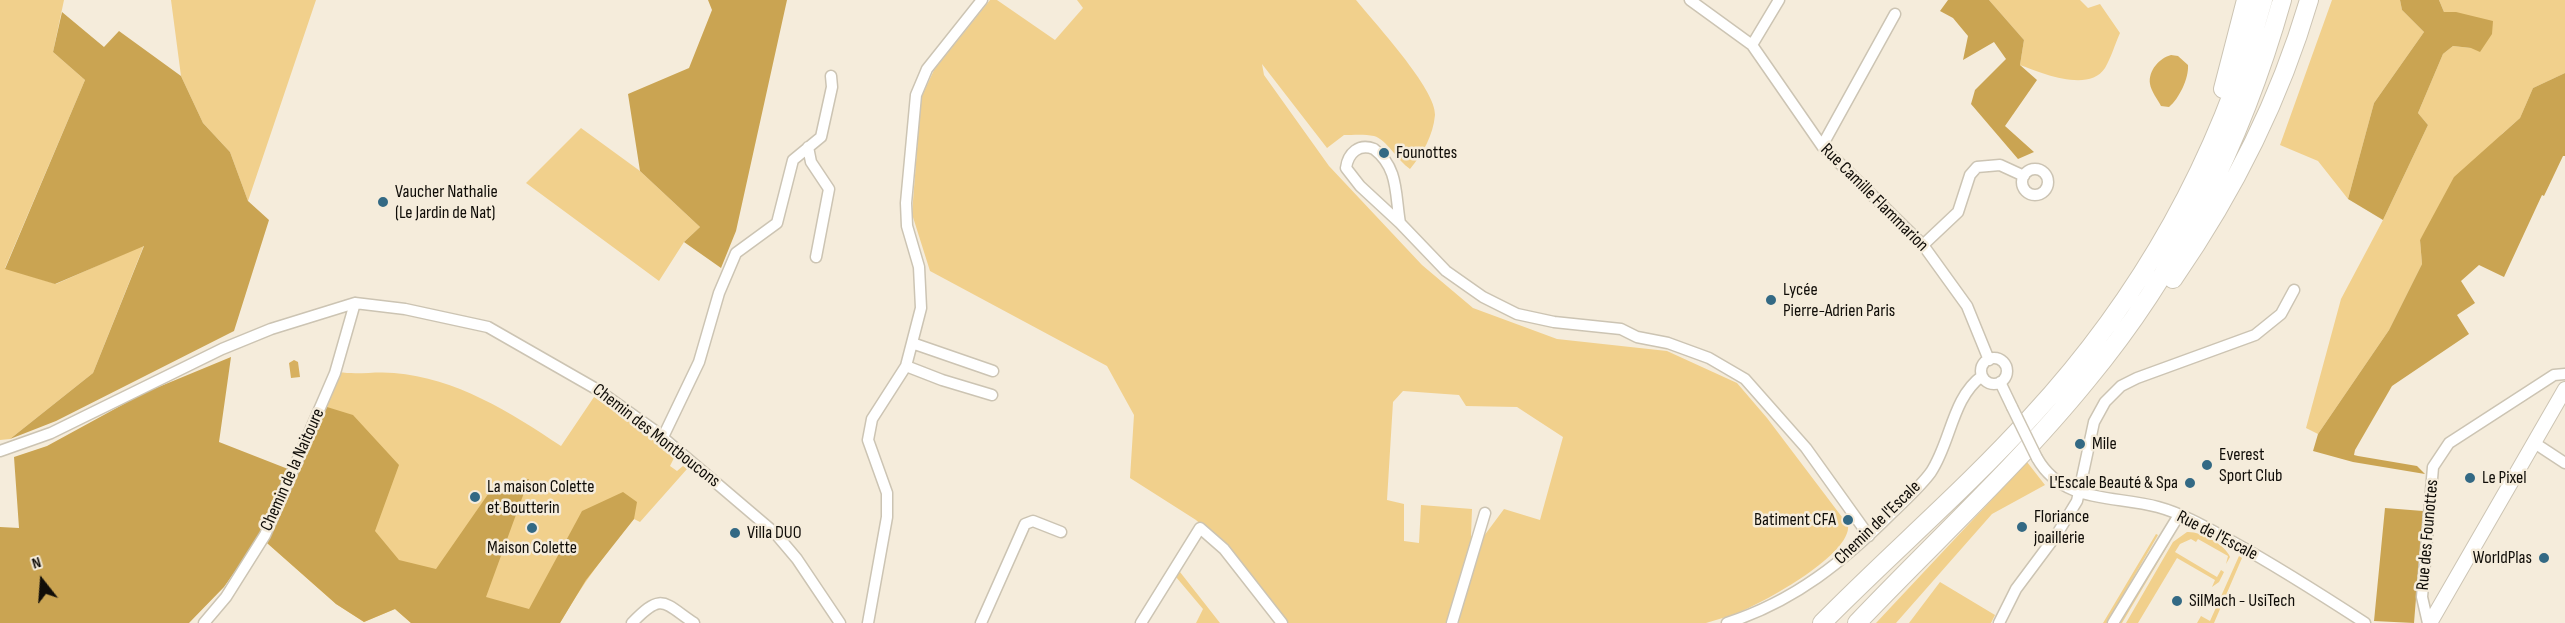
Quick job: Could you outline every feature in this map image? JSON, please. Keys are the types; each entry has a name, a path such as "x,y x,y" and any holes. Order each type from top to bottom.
{"highway":[{"path":"2167,233 2223,90 2246,0"},
{"path":"1822,623 2033,415 2077,365 2167,233 2186,201 2209,152 2250,49 2264,0"},
{"path":"2114,345 2164,272 2223,163 2256,84 2282,0"},
{"path":"1857,623 2041,433 2114,345 2159,298 2193,250 2230,188 2278,86 2309,0"}],"street":[{"path":"868,623 887,516 887,493 868,440 872,419 906,366 921,308 922,291 919,267 907,226 906,203 916,95 927,69 982,0"},
{"name":"Rue Camille Flammarion","path":"1690,0 1752,45 1822,146 1923,245 1967,306 1989,360"},
{"path":"1752,45 1779,0"},
{"path":"1822,146 1896,14"},
{"path":"663,437 699,362 718,293 736,253 777,223 793,160 821,136 832,87 831,76"},
{"path":"808,147 811,162 830,189 816,257"},
{"path":"1400,223 1395,178 1391,169 1374,149 1361,148 1353,152 1347,161 1348,172 1360,186 1400,223 1446,271 1483,297 1517,314 1554,322 1621,329 1637,337 1668,343 1709,358 1744,380 1806,448 1869,536"},
{"path":"1923,245 1958,212 1970,175 1977,167 2000,165 2024,176"},
{"path":"1999,623 2016,589 2057,534 2080,492 2094,422 2105,402 2121,386 2255,335 2281,314 2294,290"},
{"path":"0,451 51,434 222,349 271,329 354,303"},
{"name":"Chemin des Montboucons","path":"354,303 405,309 488,327 598,390 663,437 775,533 797,559 840,623"},
{"name":"Chemin de la Naitoure","path":"204,623 226,597 265,536 335,373 354,303"},
{"path":"912,343 993,371"},
{"path":"1989,360 2000,360 2005,365 2005,377 2000,382 1992,384 1982,376 1982,369 1989,360"},
{"path":"906,366 992,395"},
{"name":"Rue des Founottes","path":"2429,623 2422,597 2433,467 2439,455 2449,443 2554,375 2565,374"},
{"name":"Chemin de l'Escale","path":"1727,623 1763,609 1817,580 1869,536 1931,472 1964,398 1982,376"},
{"name":"Rue de l'Escale","path":"2000,382 2037,458 2056,482 2080,492 2159,507 2201,525 2262,559 2365,623"},
{"name":"Rue des Founottes","path":"2429,623 2565,389"},
{"path":"2533,442 2565,463"},
{"path":"1452,623 1485,513"},
{"path":"2113,623 2179,515"},
{"path":"981,623 1025,524 1033,521 1061,532"},
{"path":"1141,623 1200,528 1224,549 1282,623"},
{"path":"632,623 647,607 658,602 694,623"}],"shaded area":[{"path":"0,0 64,0 53,52 85,80 5,268 56,284 144,245 93,373 10,439 0,440"},
{"path":"171,0 316,0 248,201 230,152 203,123 181,76"},
{"path":"708,0 787,0 736,231 721,268 684,242 700,227 640,171 628,94 689,68 712,10"},
{"path":"990,0 997,0 1055,40 1083,8 1077,0 1356,0 1403,56 1426,89 1433,104 1434,123 1427,144 1410,169 1383,141 1374,136 1344,135 1327,148 1262,64 1264,75 1329,166 1422,265 1473,308 1557,339 1667,351 1737,383 1767,418 1848,525 1846,537 1823,562 1787,587 1742,611 1706,623 1456,623 1481,540 1504,509 1540,520 1563,437 1517,407 1466,406 1459,395 1403,391 1393,402 1387,500 1404,504 1404,541 1419,543 1421,505 1472,509 1471,536 1474,537 1449,623 1287,623 1230,551 1196,520 1130,478 1134,415 1107,366 930,271 912,214 921,98 934,70"},
{"path":"1948,0 1989,0 2024,40 2020,65 2037,80 2005,126 2034,152 2018,159 1971,104 1975,90 2006,59 1994,42 1963,60 1968,36 1953,18 1940,11"},
{"path":"1989,0 2080,0 2088,8 2100,4 2120,33 2105,68 2098,75 2077,80 2052,76 2020,65 2024,40"},
{"path":"2332,0 2400,0 2402,10 2424,32 2374,103 2348,199 2318,161 2280,145"},
{"path":"2400,0 2439,0 2444,12 2456,12 2493,21 2492,34 2480,52 2471,48 2453,46 2443,54 2418,113 2428,125 2383,220 2348,199 2374,103 2424,32 2402,10"},
{"path":"2439,0 2565,0 2565,73 2533,88 2520,118 2502,134 2420,240 2422,264 2389,330 2318,434 2306,428 2341,299 2383,220 2428,125 2418,113 2443,54 2453,46 2471,48 2456,12 2444,12"},
{"path":"62,12 104,47 119,31 181,76 203,123 230,152 248,201 269,220 234,331 56,421 10,439 93,373 144,246 55,284 5,269 85,80 53,52"},
{"path":"2171,55 2178,56 2188,65 2188,70 2183,88 2169,107 2161,106 2152,90 2150,79 2156,65"},
{"path":"2565,73 2565,156 2544,196 2542,195 2504,277 2479,265 2461,281 2475,303 2457,315 2469,334 2392,386 2355,450 2354,455 2417,466 2425,474 2353,462 2313,451 2318,434 2389,330 2422,264 2420,240 2454,177 2520,118 2533,88"},
{"path":"581,128 640,171 700,227 684,242 659,281 526,183"},
{"path":"231,357 219,442 288,469 259,537 224,587 189,623 0,623 0,527 19,528 14,457 47,446 144,393"},
{"path":"294,360 298,362 300,377 291,378 289,363"},
{"name":"La maison Colette et Boutterin","path":"339,372 380,372 417,376 461,389 502,409 561,446 594,397 636,426 674,458 670,466 677,471 683,466 687,469 640,522 634,519 624,531 604,556 560,623 411,623 395,609 364,622 336,604 267,543 327,407"},
{"path":"327,407 353,415 399,465 375,531 399,560 436,569 493,487 529,479 486,597 529,609 582,511 623,492 637,502 634,519 586,580 560,623 411,623 395,609 364,622 336,604 267,543"},
{"path":"2027,462 2045,485 1992,514 1896,623 1876,623"},
{"path":"2385,508 2423,511 2414,623 2374,621"},
{"path":"2187,532 2212,540 2228,552 2230,557 2226,564 2228,556 2198,539 2196,542 2191,539 2180,544 2175,552 2217,577 2221,570 2224,572 2219,582 2212,587 2215,580 2177,558 2138,623 2126,623 2173,542"},
{"path":"2156,534 2158,535 2107,623 2103,623"},
{"path":"2167,540 2170,542 2122,623 2118,623"},
{"path":"2239,556 2242,558 2214,623 2197,623 2201,616 2210,621"},
{"path":"1180,572 1220,623 1196,623 1203,609 1176,577"},
{"path":"1940,582 1995,615 1991,623 1909,623"}],"place":[{"name":"Founottes","path":"1384,153"},
{"name":"Vaucher Nathalie (Le Jardin de Nat)","path":"383,202"},
{"name":"Lycée Pierre-Adrien Paris","path":"1771,300"},
{"name":"Mile","path":"2080,444"},
{"name":"Everest Sport Club","path":"2207,465"},
{"name":"Le Pixel","path":"2470,478"},
{"name":"L'Escale Beauté & Spa","path":"2190,483"},
{"name":"La maison Colette et Boutterin","path":"475,497"},
{"name":"Batiment CFA","path":"1848,520"},
{"name":"Floriance joaillerie","path":"2022,527"},
{"name":"Maison Colette","path":"532,528"},
{"name":"Villa DUO","path":"735,533"},
{"name":"WorldPlas","path":"2544,558"},
{"name":"SilMach - UsiTech","path":"2177,601"}]}
